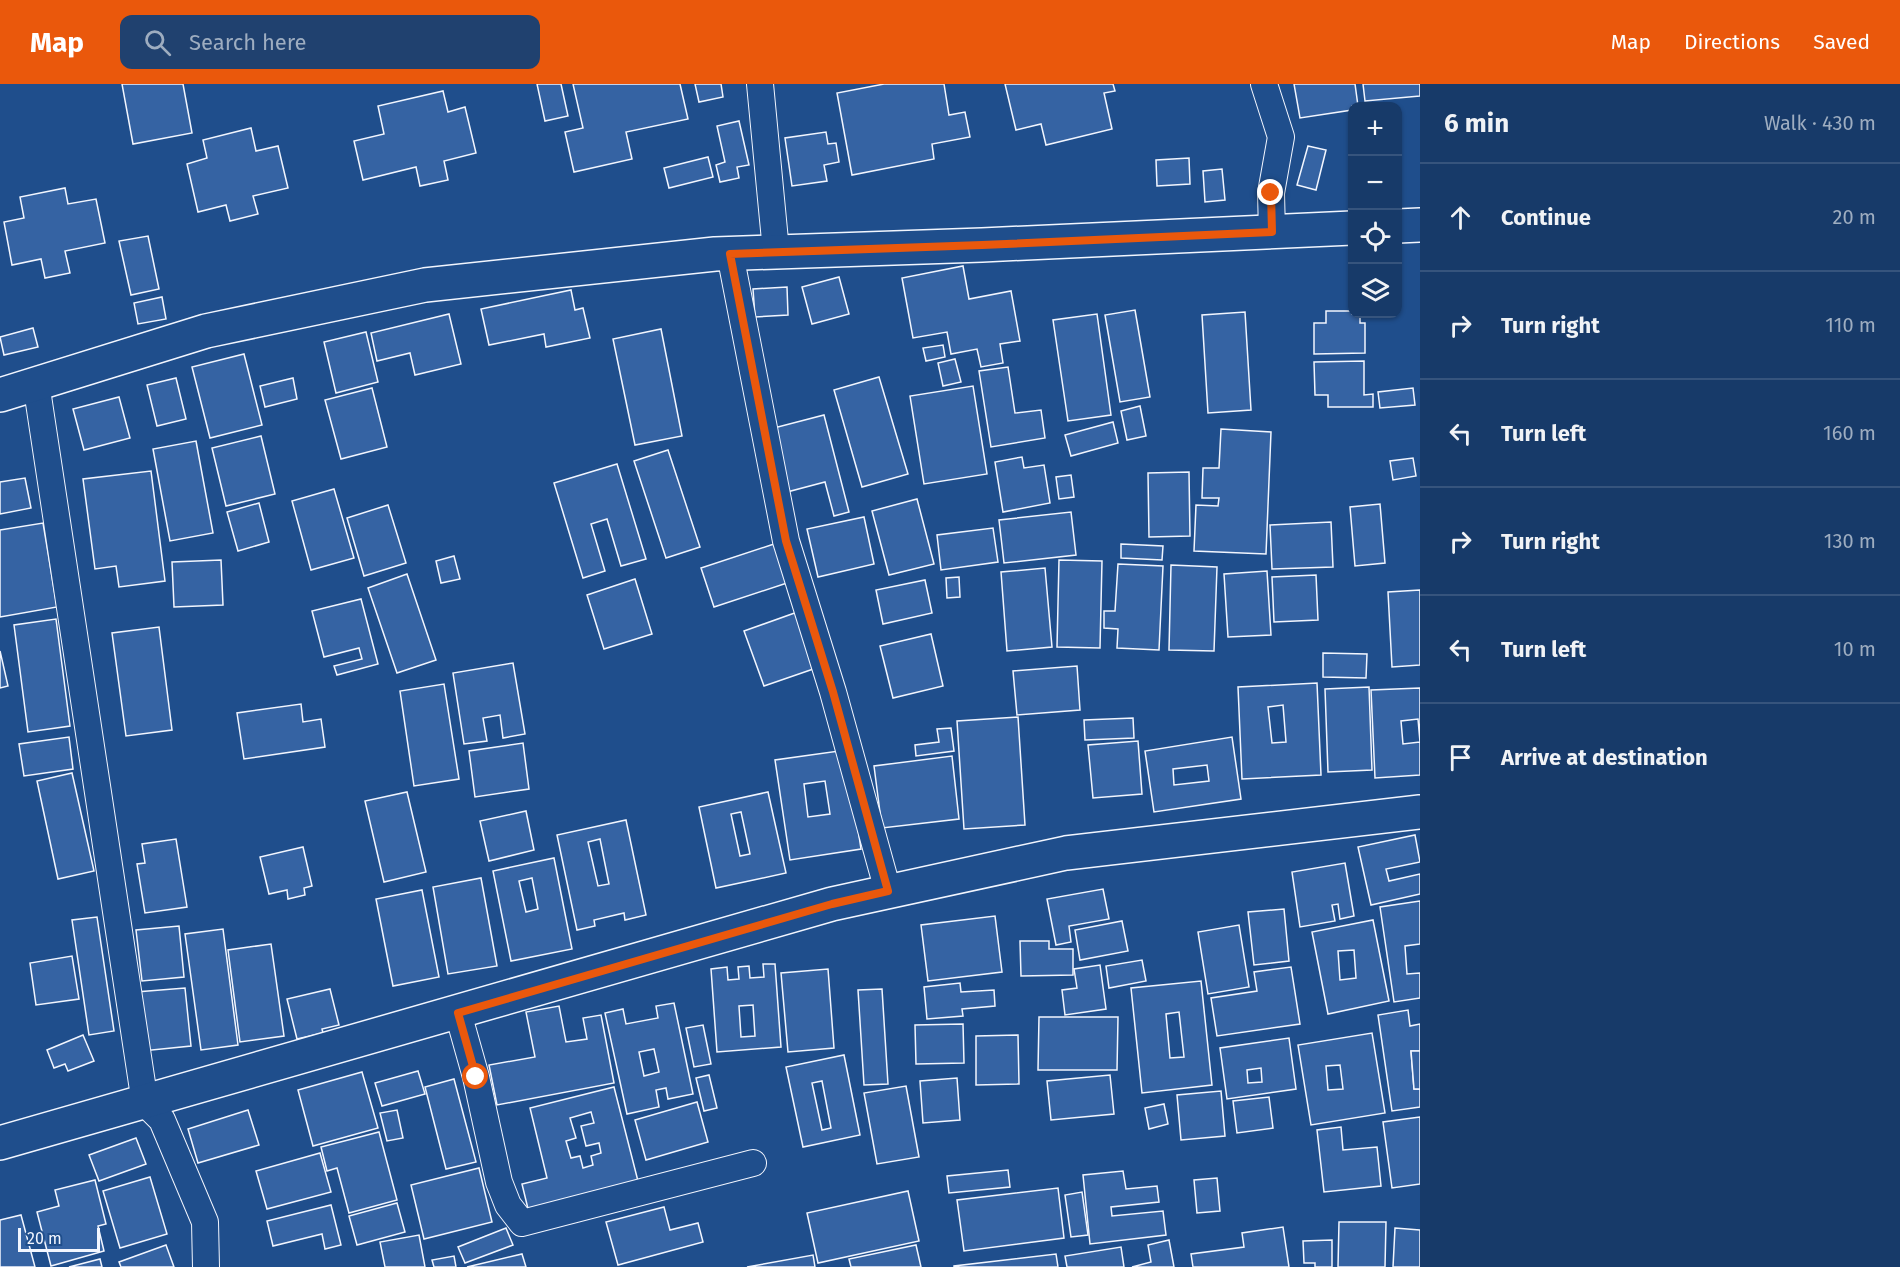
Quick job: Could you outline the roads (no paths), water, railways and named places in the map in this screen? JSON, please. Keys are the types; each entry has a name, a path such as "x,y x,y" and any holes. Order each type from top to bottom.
{"main road":[{"path":"1402,226 1420,225"},
{"path":"0,395 206,331 425,285 628,262 776,251 982,245 1348,228"},
{"path":"0,1143 832,904 1066,853 1420,812"}],"street":[{"path":"760,84 776,251"},
{"path":"1264,84 1281,137 1271,193 1272,232"},
{"path":"730,254 786,541 833,692 888,891"},
{"path":"36,383 145,1103 162,1120 205,1222 206,1267"},
{"path":"458,1013 476,1077 499,1182 508,1205 522,1223 753,1163"}]}
